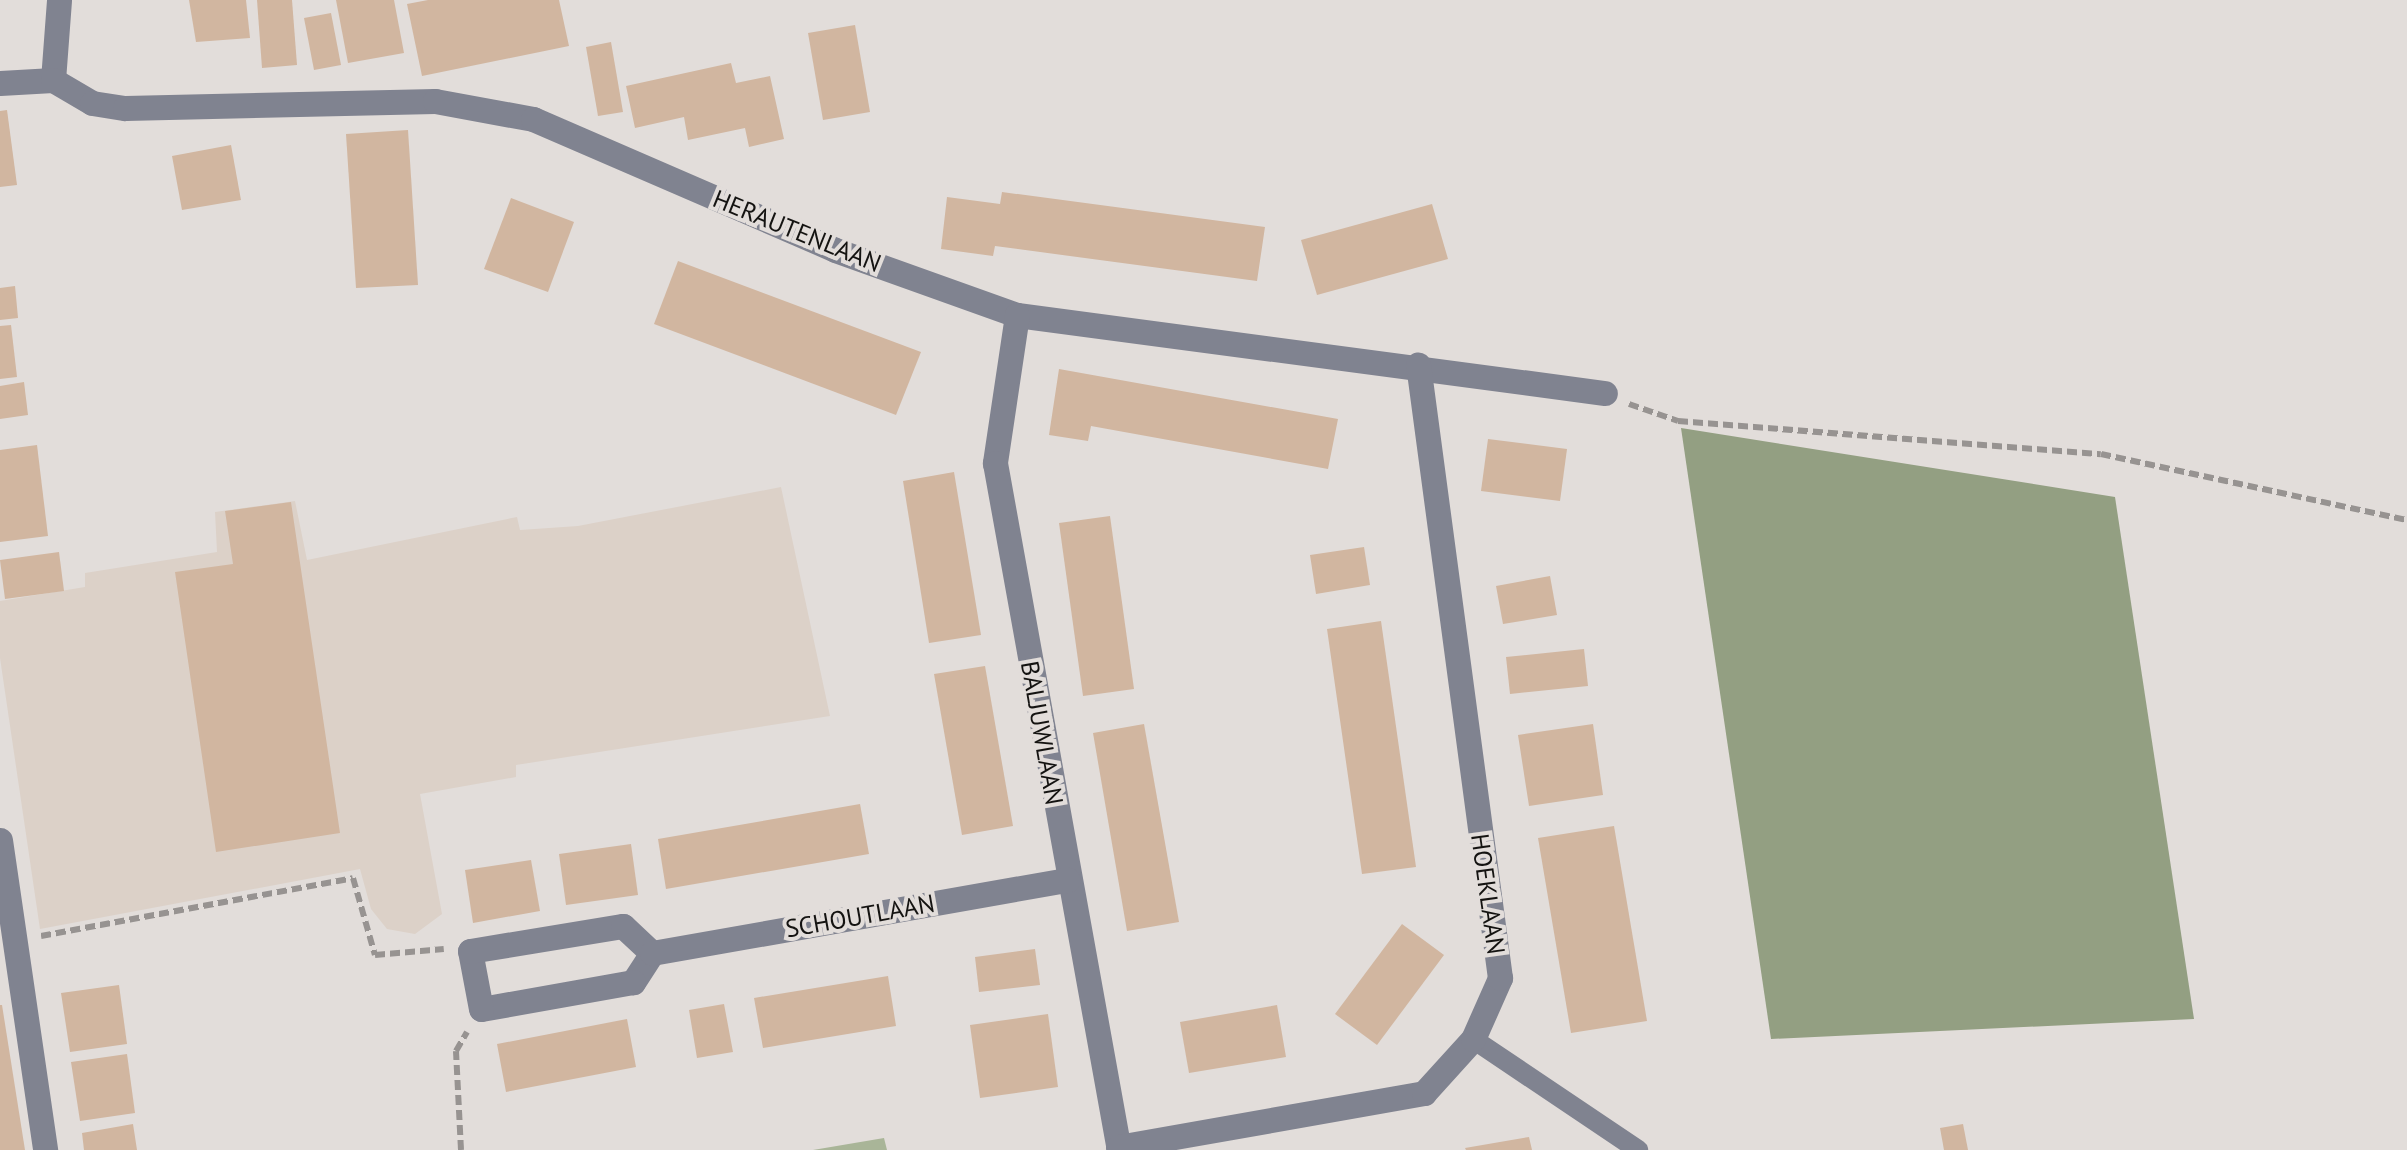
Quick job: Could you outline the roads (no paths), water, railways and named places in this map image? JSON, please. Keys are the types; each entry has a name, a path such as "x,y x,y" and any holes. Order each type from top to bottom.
{"street":[{"path":"0,83 52,80 59,0"},
{"name":"HERAUTENLAAN","path":"52,80 92,104 125,108 435,101 533,119 835,250 1018,315 1418,364 1605,393"},
{"name":"BALJUWLAAN","path":"1018,315 996,463 1119,1149"},
{"name":"HOEKLAAN","path":"1119,1149 1424,1093 1473,1039 1500,978 1418,364"},
{"path":"0,840 45,1150"},
{"name":"SCHOUTLAAN","path":"652,953 1068,880"},
{"path":"623,926 652,953 633,982 480,1009 470,952 623,926"}],"lane":[{"path":"1473,1039 1638,1150"}]}
